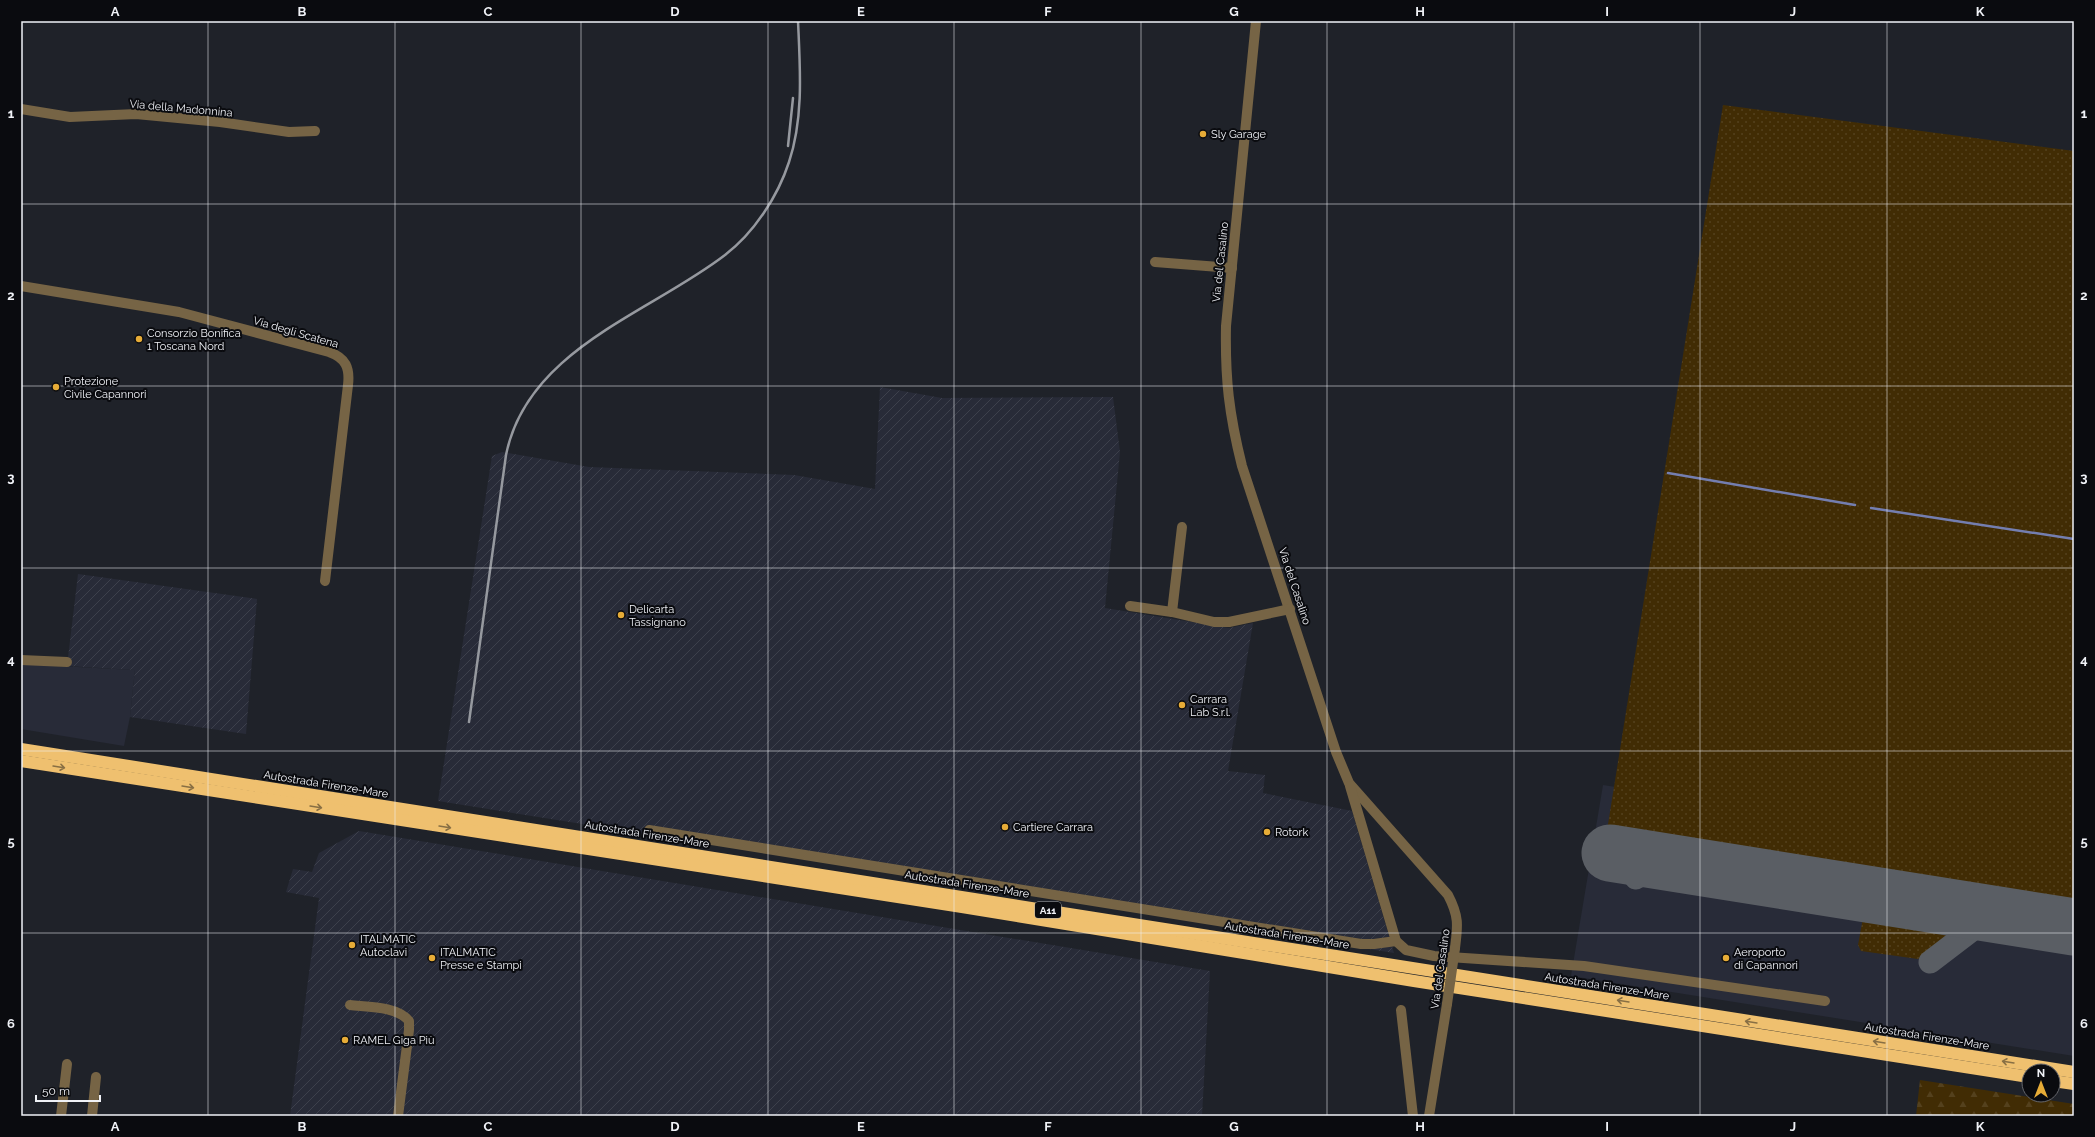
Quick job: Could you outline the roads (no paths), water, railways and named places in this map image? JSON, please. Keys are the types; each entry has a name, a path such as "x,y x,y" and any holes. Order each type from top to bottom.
{"highway":[{"name":"Autostrada Firenze-Mare","path":"21,749 2074,1072"},
{"name":"A11","path":"21,761 962,907 1414,981 2021,1076"},
{"path":"2061,1082 2074,1084"}],"street":[{"name":"Via del Casalino","path":"1256,21 1226,326 1225,363 1232,425 1242,466 1336,752 1348,783 1448,895 1456,911 1458,923 1455,948 1429,1116"},
{"name":"Via della Madonnina","path":"21,109 70,117 136,114 220,122 289,132 315,131"},
{"path":"1156,262 1232,268"},
{"name":"Via degli Scatena","path":"21,286 179,312 340,357 348,367 348,386 325,581"},
{"path":"1172,612 1182,527"},
{"path":"1130,606 1172,612 1208,621 1224,622 1290,609"},
{"path":"21,660 67,662"},
{"path":"1348,783 1396,941 1406,950 1434,956 1584,966 1825,1001"},
{"path":"649,830 1361,944 1396,941"},
{"path":"350,1005 387,1010 401,1015 409,1022 398,1116"},
{"path":"1401,1010 1413,1116"},
{"path":"61,1116 67,1064"},
{"path":"92,1116 96,1078"}],"waterway":[{"path":"1668,473 1855,505"},
{"path":"1871,508 2074,539"}],"railway":[{"path":"469,722 506,455 518,418 539,387 565,360 595,337 695,276 725,255 746,236 764,213 772,201 784,175 794,145 800,92 798,21"},
{"path":"788,146 793,98"}],"place":[{"name":"Sly Garage","path":"1203,134"},
{"name":"Consorzio Bonifica 1 Toscana Nord","path":"139,339"},
{"name":"Protezione Civile Capannori","path":"56,387"},
{"name":"Delicarta Tassignano","path":"621,615"},
{"name":"Carrara Lab S.r.l.","path":"1182,705"},
{"name":"Cartiere Carrara","path":"1005,827"},
{"name":"Rotork","path":"1267,832"},
{"name":"ITALMATIC Autoclavi","path":"352,945"},
{"name":"ITALMATIC Presse e Stampi","path":"432,958"},
{"name":"Aeroporto di Capannori","path":"1726,958"},
{"name":"RAMEL Giga Più","path":"345,1040"}]}
